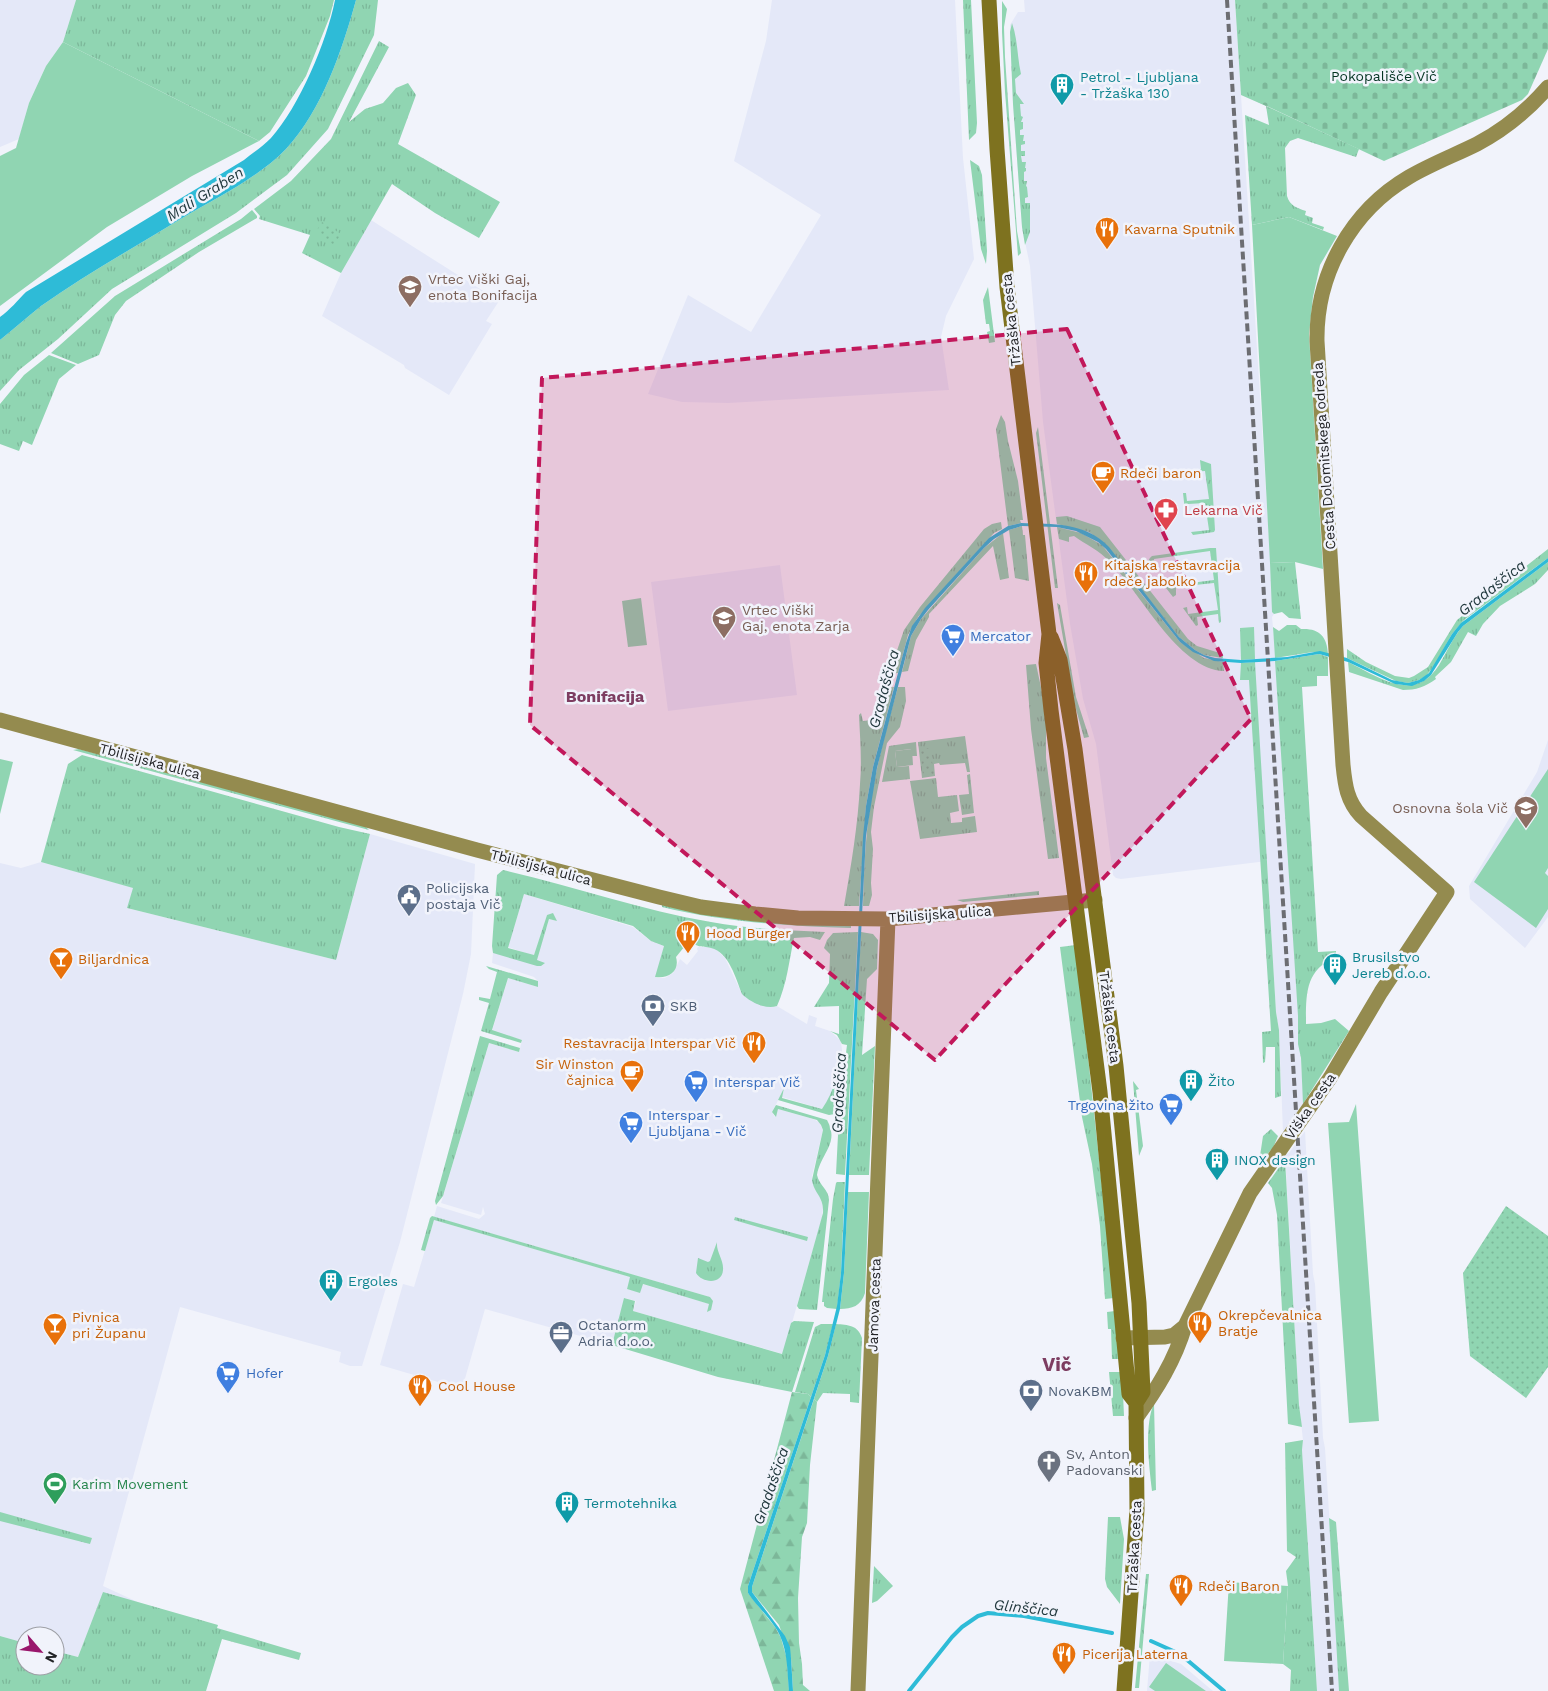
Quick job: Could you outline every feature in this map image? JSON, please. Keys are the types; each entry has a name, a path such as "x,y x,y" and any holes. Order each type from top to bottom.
{"main road":[{"name":"Tržaška cesta","path":"990,2 997,149 1007,287 1049,634 1046,663 1100,1092 1129,1394 1136,1410"},
{"name":"Tržaška cesta","path":"1049,634 1060,660 1066,692 1095,900 1116,1066 1133,1232 1141,1338 1143,1392 1136,1410 1137,1510 1124,1691"}],"street":[{"name":"Cesta Dolomitskega odreda","path":"1447,892 1357,811 1350,800 1344,776 1317,333 1323,291 1338,251 1348,233 1380,196 1410,176 1495,134 1528,108 1548,87"},
{"name":"Tbilisijska ulica","path":"0,720 477,850 659,898 701,906 798,918 888,919 1095,900"},
{"name":"Viška cesta","path":"1136,1410 1158,1388 1179,1346 1185,1326 1250,1193 1330,1078 1381,992 1447,892"},
{"name":"Jamova cesta","path":"858,1691 880,1164 888,919"},
{"path":"1123,1338 1174,1336 1185,1326"}],"highlighted area":[{"path":"1067,329 1251,719 935,1060 530,725 542,378"}],"shaded area":[{"path":"0,0 76,0 63,42 46,66 29,103 19,139 0,147"},
{"path":"772,0 955,0 963,158 974,259 946,316 941,337 949,390 728,403 682,402 648,394 688,295 751,332 821,215 734,161 766,41"},
{"path":"1024,0 1235,0 1303,1093 1303,1104 1283,1132 1279,1030 1276,1012 1267,861 1121,879 1113,875 1096,744 1083,699 1070,624 1043,422 1030,266 1022,227 1013,104 1010,25 1018,12 1025,12"},
{"name":"Vrtec Viški Gaj, enota Bonifacija","path":"371,220 499,301 486,321 492,324 449,395 405,368 404,365 322,316 341,273"},
{"name":"Vrtec Viški Gaj, enota Zarja","path":"780,565 797,695 668,711 651,582"},
{"name":"Osnovna šola Vič","path":"1548,740 1548,917 1525,948 1470,899 1469,886 1537,772"},
{"path":"370,834 475,864 471,954 463,994 400,1242 362,1366 350,1366 339,1362 341,1352 180,1307 103,1586 142,1604 103,1593 78,1657 65,1654 65,1626 15,1626 15,1640 0,1636 0,863 21,868 41,862 134,888 127,908 336,960"},
{"path":"524,894 633,927 651,941 664,946 656,978 665,978 673,973 680,959 687,965 698,951 698,947 716,949 725,958 742,994 758,1004 772,1007 777,1006 807,1024 809,1015 817,1018 815,1026 830,1031 841,1041 842,1050 833,1088 829,1099 822,1109 782,1097 784,1089 772,1112 775,1117 778,1109 813,1119 819,1122 823,1130 812,1176 814,1187 821,1198 822,1218 783,1354 633,1311 636,1301 625,1298 612,1345 485,1309 462,1389 380,1365 403,1284 414,1287 434,1220 631,1277 627,1289 640,1292 642,1284 710,1304 707,1312 713,1301 710,1297 434,1217 437,1206 479,1219 485,1214 483,1207 481,1215 441,1203 489,1043 519,1052 522,1040 492,1031 508,978 538,987 538,981 534,977 492,963 493,953 536,960 549,919 557,921 547,915 534,956 508,947"},
{"path":"1305,1131 1340,1691 1317,1691 1302,1450 1303,1440 1299,1405 1285,1154 1289,1153"},
{"path":"1150,1654 1181,1664 1213,1691 1147,1691"}],"green space":[{"path":"76,0 334,0 330,16 306,76 270,132 259,141 63,42"},
{"path":"356,0 378,0 374,35 328,129 287,175 236,213 112,289 58,339 19,370 0,391 0,340 41,306 109,262 235,188 262,170 286,149 310,116 329,79"},
{"path":"963,0 971,0 977,123 976,133 969,140"},
{"path":"1235,0 1302,0 1266,106 1241,95"},
{"name":"Pokopališče Vič","path":"1260,0 1548,0 1548,49 1528,94 1522,100 1384,161 1258,102"},
{"path":"1002,1 1007,9 1004,27 1005,57 1017,231 1021,253 1018,256 1005,92"},
{"path":"1012,23 1021,74 1015,79 1016,93 1024,104 1020,104 1023,129 1020,130 1020,135 1024,135 1023,141 1025,141 1025,144 1021,145 1021,151 1025,151 1025,156 1021,156 1022,162 1026,162 1024,181 1027,181 1028,197 1025,198 1025,203 1030,203 1030,232 1025,245 1013,104 1010,32"},
{"path":"379,41 389,47 349,122 365,109 383,103 396,88 408,83 416,95 398,144 500,202 479,238 435,213 392,184 341,273 302,253 310,235 259,219 260,216 254,209 291,181 331,139"},
{"path":"63,42 259,141 192,176 107,227 0,306 0,156 16,148 29,103 46,66"},
{"path":"1266,106 1359,149 1356,157 1298,138 1290,141 1285,148 1288,199 1294,206 1306,211 1305,215 1313,218 1312,223 1324,227 1323,230 1289,217 1252,225 1245,115 1269,125"},
{"path":"970,160 979,166 982,175 987,251 986,264 981,249"},
{"path":"252,210 257,218 199,252 126,301 115,315 99,355 78,364 51,353 115,296 241,219"},
{"path":"1289,217 1337,236 1320,265 1313,297 1309,334 1323,569 1295,562 1270,563 1252,225"},
{"path":"322,222 341,234 334,245 315,233"},
{"path":"988,287 995,342 989,343 987,332 990,331 989,324 986,324 983,300"},
{"path":"49,355 76,365 59,379 32,445 23,441 19,451 0,444 0,404 24,375"},
{"path":"1001,415 1005,422 1018,481 1023,520 1020,520 1021,523 1008,526 996,429"},
{"path":"1038,427 1058,588 1055,588 1036,433"},
{"path":"1200,460 1211,464 1215,530 1214,532 1193,535 1191,532 1209,530 1205,503 1188,504 1188,511 1185,511 1183,493 1186,493 1187,501 1209,499 1205,471 1192,472 1192,470 1201,469"},
{"path":"1067,516 1100,527 1188,639 1197,646 1223,654 1223,658 1204,655 1179,637 1104,543 1089,532 1057,524 1056,517"},
{"path":"1001,522 1002,529 994,533 918,617 908,635 898,673 889,674 904,630 920,607 984,529 992,524"},
{"path":"1022,526 1023,535 1025,535 1029,581 1015,578 1009,530"},
{"path":"1057,527 1081,533 1102,545 1180,642 1204,658 1223,662 1224,671 1207,667 1191,657 1160,626 1121,574 1105,557 1074,536 1069,537 1069,542 1059,539"},
{"path":"1003,533 1009,578 1000,580 993,546 929,614 916,640 908,671 902,672 911,636 921,619 984,548"},
{"path":"1216,548 1221,622 1219,623 1218,614 1197,617 1198,625 1196,626 1183,608 1187,607 1188,614 1218,610 1214,583 1176,587 1176,595 1173,597 1159,579 1165,577 1167,586 1214,580 1210,551 1154,559 1155,567 1151,568 1148,562 1152,556"},
{"path":"1548,549 1548,558 1464,620 1452,634 1434,666 1426,676 1419,680 1408,683 1396,681 1347,658 1347,649 1366,662 1395,676 1409,678 1414,676 1428,667 1457,620"},
{"path":"1295,562 1301,619 1289,618 1282,612 1274,614 1272,612 1270,563"},
{"path":"1548,562 1548,570 1535,584 1500,606 1483,624 1476,636 1468,632 1451,662 1435,677 1436,679 1428,684 1416,689 1403,690 1349,672 1348,662 1396,684 1419,683 1429,677 1439,665 1463,626"},
{"path":"641,598 647,645 628,647 622,601"},
{"path":"1057,603 1060,605 1076,697 1089,737 1084,738 1074,702"},
{"path":"1287,625 1296,625 1301,629 1313,630 1321,634 1326,642 1328,654 1313,652 1275,658 1273,627 1279,631"},
{"path":"1254,627 1255,659 1241,660 1240,628"},
{"path":"1319,654 1328,657 1328,676 1317,676 1317,686 1302,687 1318,952 1336,951 1336,957 1318,969 1309,984 1306,1003 1306,1024 1321,1023 1335,1019 1349,1031 1303,1104 1275,661"},
{"path":"1255,662 1276,1012 1279,1030 1281,1096 1275,1098 1275,1047 1266,1047 1265,1062 1263,1063 1262,1032 1271,1031 1249,680 1240,680 1241,663"},
{"path":"1036,664 1046,719 1046,758 1059,858 1048,859 1031,729 1026,665"},
{"path":"894,687 873,767 866,806 859,906 844,906 854,845 861,775 859,715 861,713 863,721 880,719 886,688"},
{"path":"898,687 905,687 906,701 900,727 887,743 871,832 873,849 872,895 869,906 863,906 866,844 872,792"},
{"path":"965,736 970,772 967,772 965,763 940,765 939,763 934,764 935,776 922,778 918,742"},
{"path":"916,742 917,756 912,756 911,749 895,751 897,767 909,766 910,779 882,782 889,746"},
{"path":"930,748 934,774 923,775 920,749"},
{"path":"79,749 365,826 369,830 73,750"},
{"path":"912,749 913,765 897,767 895,751"},
{"path":"82,755 370,834 336,960 127,908 133,888 41,862 68,764"},
{"path":"0,759 13,762 0,814"},
{"name":"Osnovna šola Vič","path":"1548,769 1548,868 1545,873 1548,876 1548,909 1536,928 1474,882"},
{"path":"970,774 974,813 962,815 959,795 969,794 967,775"},
{"path":"936,778 938,797 957,795 959,811 950,813 951,823 962,822 962,818 975,816 977,832 920,839 910,781"},
{"path":"503,870 685,917 768,929 825,932 820,940 810,937 794,938 785,981 777,1006 768,1007 749,1000 742,994 727,960 723,955 711,948 698,946 689,941 676,957 675,970 665,977 655,977 664,946 651,941 633,926 524,894 508,948 534,955 547,915 553,913 557,921 549,919 537,960 545,963 537,966 493,953 497,875"},
{"path":"1039,891 1039,895 963,902 957,900"},
{"path":"662,905 851,926 851,928 732,920 685,912 662,907"},
{"path":"858,932 845,1175 836,1174 838,1135 836,1131 847,1045 842,1044 837,1035 830,1031 839,1034 839,1006 814,1007 829,983 830,954 824,948 827,940 833,933"},
{"path":"861,932 873,934 878,940 877,969 867,979 862,1055 875,1046 869,1175 849,1175"},
{"path":"1076,945 1114,1298 1105,1299 1100,1226 1092,1164 1082,1117 1060,947"},
{"path":"486,966 538,981 538,987 508,978 492,1030 522,1040 521,1043 481,1031 489,1003 479,1000 479,997 490,999 497,972"},
{"path":"480,1036 520,1048 519,1052 489,1043 443,1196 436,1205 435,1201"},
{"path":"842,1050 835,1114 829,1115 778,1100 784,1088 782,1098 822,1109 833,1088"},
{"path":"1133,1081 1139,1089 1136,1090 1143,1146 1139,1156"},
{"path":"1356,1104 1379,1421 1349,1423 1328,1123 1349,1122"},
{"path":"776,1105 827,1120 830,1128 831,1142 817,1175 829,1196 829,1200 817,1310 799,1309 797,1306 823,1213 822,1203 812,1180 823,1130 817,1120 778,1109 776,1117 772,1112"},
{"path":"1271,1129 1278,1136 1273,1148 1262,1158 1260,1156 1263,1136"},
{"path":"1285,1159 1299,1405 1302,1427 1288,1424 1277,1215 1272,1188 1268,1183"},
{"path":"837,1182 845,1182 841,1273 837,1309 827,1308 824,1306 824,1302 822,1302 833,1199"},
{"path":"848,1192 869,1192 865,1293 856,1306 840,1309 844,1273"},
{"path":"1506,1206 1548,1236 1548,1367 1526,1398 1470,1356 1463,1273"},
{"path":"432,1216 710,1297 713,1301 711,1310 707,1312 709,1304 643,1284 640,1293 627,1289 630,1277 434,1220 425,1251 421,1250"},
{"path":"735,1217 808,1237 807,1241 734,1220"},
{"path":"717,1242 723,1266 722,1275 716,1280 703,1279 696,1273 698,1258 710,1261"},
{"path":"624,1298 635,1301 633,1311 782,1354 791,1323 794,1321 814,1322 792,1392 718,1377 612,1345"},
{"path":"1115,1311 1120,1359 1112,1359 1111,1329 1108,1329 1107,1312"},
{"path":"821,1324 833,1324 811,1397 808,1394 795,1392 815,1327"},
{"path":"836,1324 855,1328 862,1338 859,1403 850,1402 850,1394 823,1393 817,1402 814,1399"},
{"path":"1109,1372 1122,1372 1124,1416 1113,1416"},
{"path":"792,1392 808,1394 811,1397 748,1586 748,1593 775,1627 781,1638 787,1659 789,1691 774,1691 740,1589"},
{"path":"814,1399 817,1402 810,1465 807,1523 802,1537 798,1598 799,1643 803,1685 810,1691 793,1691 791,1658 779,1625 752,1592 752,1587"},
{"path":"1154,1403 1156,1490 1152,1491 1148,1435"},
{"path":"1303,1440 1302,1450 1317,1691 1290,1691 1291,1670 1283,1664 1288,1586 1286,1571 1296,1557 1287,1551 1285,1443"},
{"path":"0,1512 92,1538 90,1544 0,1521"},
{"path":"1108,1517 1120,1517 1124,1539 1120,1604 1107,1587 1105,1579"},
{"path":"1329,1518 1336,1522 1349,1691 1339,1691"},
{"path":"874,1566 893,1586 877,1601 872,1603"},
{"path":"1146,1574 1149,1574 1139,1688 1135,1688"},
{"path":"1229,1582 1288,1586 1283,1664 1224,1661"},
{"path":"103,1592 218,1625 217,1628 301,1653 299,1660 222,1639 206,1691 0,1691 0,1636 15,1640 15,1676 65,1676 65,1654 78,1657"},
{"path":"1166,1663 1206,1691 1155,1691 1149,1687"}],"water":[{"name":"Mali Graben","path":"335,0 356,0 329,79 310,116 286,149 262,170 235,188 109,262 41,306 0,340 0,317 26,292 244,160 271,138 292,109 319,54"},
{"name":"Gradaščica","path":"1021,523 1068,526 1090,533 1100,539 1109,547 1179,637 1204,655 1241,660 1287,657 1320,651 1347,658 1392,680 1408,683 1419,680 1429,673 1452,634 1461,623 1548,558 1548,562 1463,626 1431,675 1424,681 1412,686 1395,684 1348,662 1319,654 1275,661 1241,663 1214,661 1193,652 1180,642 1106,549 1098,542 1076,531 1057,527 1022,526 1009,530 994,539 921,619 911,636 877,768 866,836 844,1273 840,1309 828,1356 752,1587 752,1592 785,1636 790,1647 793,1691 789,1691 786,1658 779,1634 748,1593 748,1586 825,1355 837,1306 841,1273 863,837 873,767 912,626 925,608 989,538 1008,526"}],"waterway":[{"name":"Glinščica","path":"909,1691 962,1627 978,1616 988,1613 1024,1616 1112,1633"},
{"name":"Glinščica","path":"1151,1641 1180,1654 1224,1691"}],"railway":[{"path":"1227,0 1332,1691"}],"place":[{"name":"Petrol - Ljubljana - Tržaška 130","path":"1062,106"},
{"name":"Kavarna Sputnik","path":"1107,250"},
{"name":"Vrtec Viški Gaj, enota Bonifacija","path":"410,308"},
{"name":"Rdeči baron","path":"1103,494"},
{"name":"Lekarna Vič","path":"1166,531"},
{"name":"Kitajska restavracija rdeče jabolko","path":"1086,594"},
{"name":"Vrtec Viški Gaj, enota Zarja","path":"724,639"},
{"name":"Mercator","path":"953,657"},
{"name":"Osnovna šola Vič","path":"1526,829"},
{"name":"Policijska postaja Vič","path":"409,917"},
{"name":"Hood Burger","path":"688,954"},
{"name":"Biljardnica","path":"61,980"},
{"name":"Brusilstvo Jereb d.o.o.","path":"1335,986"},
{"name":"SKB","path":"653,1027"},
{"name":"Restavracija Interspar Vič","path":"754,1064"},
{"name":"Sir Winston čajnica","path":"632,1093"},
{"name":"Žito","path":"1191,1102"},
{"name":"Interspar Vič","path":"696,1103"},
{"name":"Trgovina žito","path":"1171,1126"},
{"name":"Interspar - Ljubljana - Vič","path":"631,1144"},
{"name":"INOX design","path":"1217,1181"},
{"name":"Ergoles","path":"331,1302"},
{"name":"Okrepčevalnica Bratje","path":"1200,1344"},
{"name":"Pivnica pri Županu","path":"55,1346"},
{"name":"Octanorm Adria d.o.o.","path":"561,1354"},
{"name":"Hofer","path":"228,1394"},
{"name":"Cool House","path":"420,1407"},
{"name":"NovaKBM","path":"1031,1412"},
{"name":"Sv, Anton Padovanski","path":"1049,1483"},
{"name":"Karim Movement","path":"55,1505"},
{"name":"Termotehnika","path":"567,1524"},
{"name":"Rdeči Baron","path":"1181,1607"},
{"name":"Picerija Laterna","path":"1064,1675"}],"district":[{"name":"Bonifacija","path":"605,696"},
{"name":"Vič","path":"1057,1364"}]}
